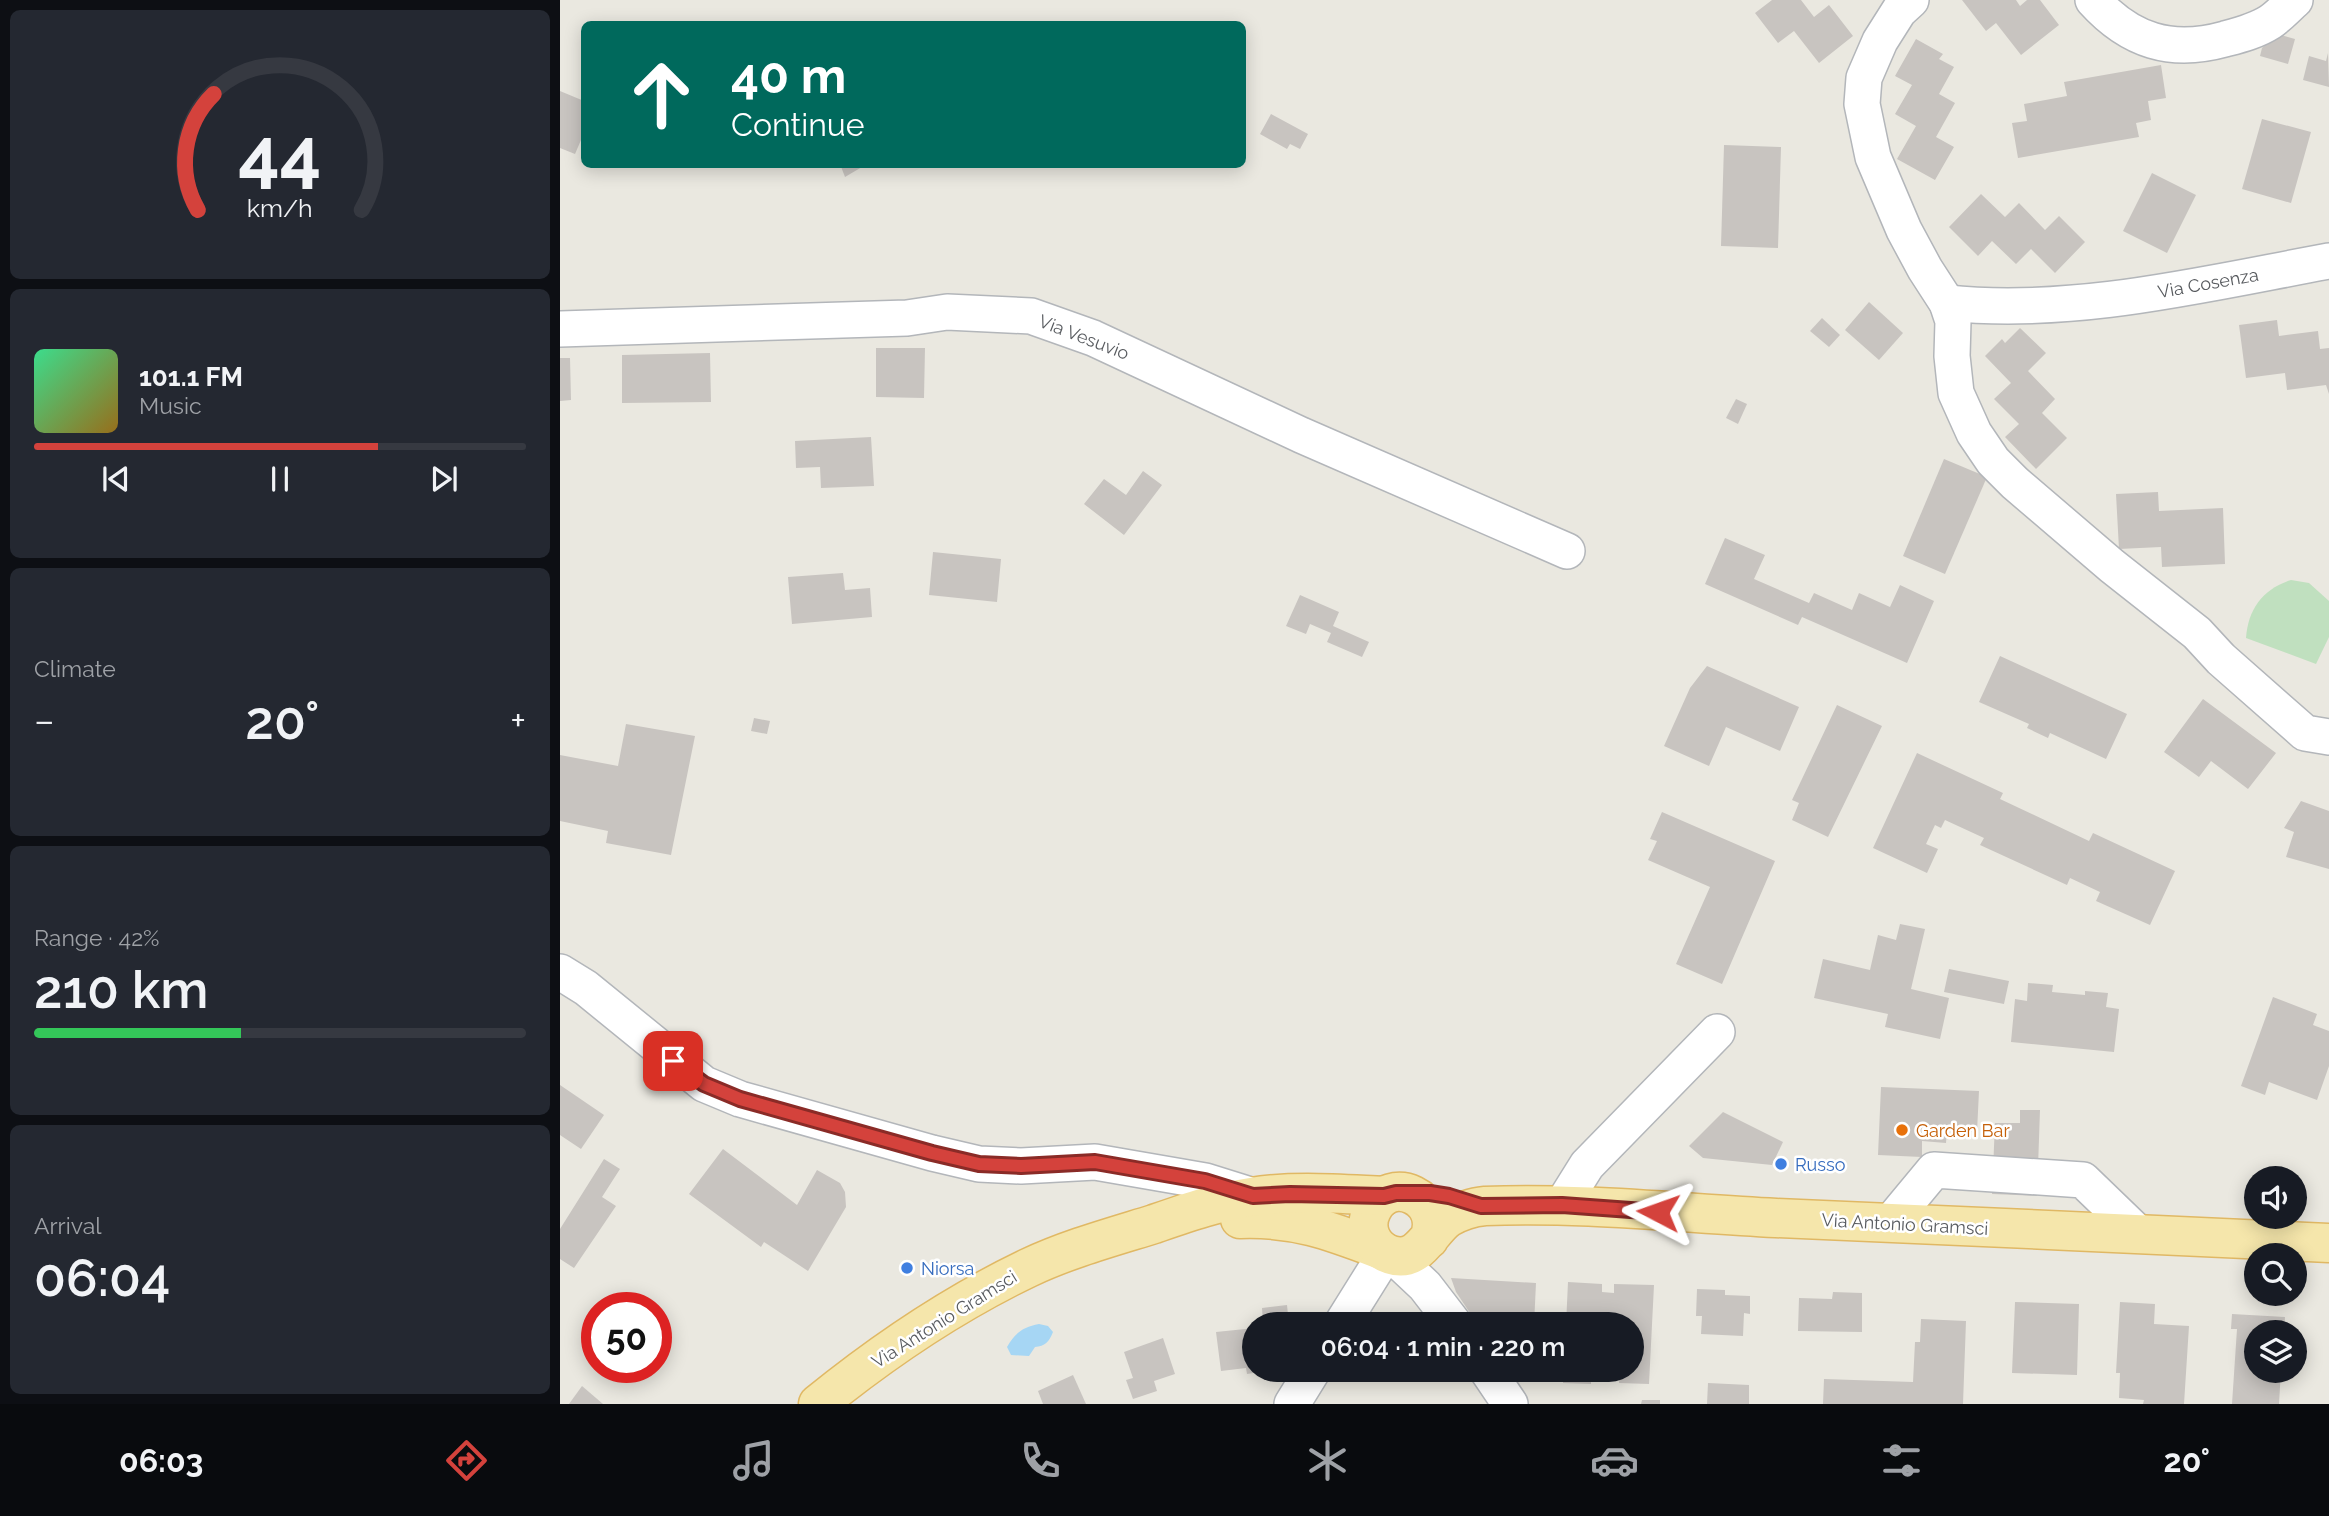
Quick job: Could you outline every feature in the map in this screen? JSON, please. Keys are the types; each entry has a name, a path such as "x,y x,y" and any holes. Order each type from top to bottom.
{"main road":[{"path":"1158,1223 1204,1206 1253,1196 1430,1193 1481,1206"},
{"path":"1386,1252 1373,1240 1368,1222 1375,1205 1397,1195 1420,1199 1429,1208 1432,1227 1429,1239"},
{"name":"Via Antonio Gramsci","path":"1481,1206 1562,1205 2329,1243"},
{"path":"1158,1223 1256,1219 1290,1221 1325,1228 1386,1252 1410,1255 1421,1249 1449,1218 1481,1206"},
{"name":"Via Antonio Gramsci","path":"818,1404 890,1349 962,1304 1029,1267 1158,1223"}],"street":[{"path":"1911,0 1899,11 1880,41 1864,78 1863,104 1878,169 1904,230 1947,303 1953,321 1952,356 1956,393 1974,433 1993,461 2015,482 2197,633 2221,659 2305,733 2329,737"},
{"path":"2095,2 2118,24 2154,43 2184,46 2215,42 2249,33 2271,21 2295,0"},
{"name":"Via Cosenza","path":"1947,303 1974,306 2087,303 2329,261"},
{"name":"Via Vesuvio","path":"560,329 907,318 947,312 1031,316 1093,338 1301,435 1567,551"},
{"path":"560,972 586,988 704,1084 740,1099 979,1164 1021,1166 1095,1162 1205,1181 1253,1196"},
{"path":"1562,1205 1587,1165 1717,1032"},
{"path":"1890,1223 1934,1170 2083,1180 2140,1234"},
{"path":"1349,1312 1386,1252 1425,1286 1445,1312"},
{"path":"1292,1404 1306,1382"},
{"path":"1494,1382 1510,1404"}],"green space":[{"path":"2291,580 2309,583 2329,601 2329,637 2316,664 2246,638 2250,618 2259,602 2272,589"}],"water":[{"path":"1039,1324 1048,1326 1053,1332 1048,1341 1035,1347 1029,1356 1011,1355 1007,1347 1013,1338 1020,1331"}],"building":[{"path":"1772,0 1801,0 1814,17 1829,5 1853,36 1819,63 1794,31 1778,43 1755,13"},
{"path":"1962,0 2016,0 2020,6 2027,0 2040,0 2059,25 2021,55 1996,23 1986,31"},
{"path":"2277,34 2295,39 2288,64 2260,56 2262,48"},
{"path":"1916,39 1943,54 1939,59 1954,67 1939,94 1955,103 1936,137 1954,147 1935,180 1897,159 1916,126 1895,114 1912,85 1895,76"},
{"path":"2328,53 2329,87 2303,80 2309,56 2326,61"},
{"path":"2161,65 2166,98 2148,101 2151,120 2136,123 2139,137 2018,158 2012,123 2027,121 2024,104 2067,96 2064,82"},
{"path":"560,91 581,100 581,140 575,154 560,148"},
{"path":"1271,114 1308,134 1300,149 1290,144 1287,149 1260,134"},
{"path":"2262,119 2311,132 2291,203 2242,189"},
{"path":"1724,145 1781,147 1778,248 1721,246"},
{"path":"842,168 860,168 845,177"},
{"path":"2152,173 2196,195 2167,253 2123,231"},
{"path":"1981,194 2005,217 2019,203 2045,230 2059,216 2085,242 2055,273 2031,249 2016,264 1992,241 1978,256 1949,227"},
{"path":"1869,302 1903,333 1879,360 1845,330"},
{"path":"1822,318 1840,335 1829,347 1810,331"},
{"path":"2277,320 2279,336 2318,331 2320,349 2329,348 2329,394 2326,385 2287,390 2285,373 2246,378 2239,325"},
{"path":"2020,328 2046,353 2028,371 2055,399 2042,413 2067,438 2036,469 2005,437 2019,424 1994,399 2011,383 1985,356 2002,339 2005,343"},
{"path":"876,348 925,348 924,398 876,397"},
{"path":"710,353 711,402 622,403 622,355"},
{"path":"560,358 570,358 571,400 560,401"},
{"path":"1736,399 1747,404 1738,424 1726,418"},
{"path":"871,437 874,486 821,488 820,467 796,468 795,441"},
{"path":"1944,459 1987,477 1945,574 1903,556"},
{"path":"1143,471 1162,485 1124,535 1084,504 1104,479 1126,495"},
{"path":"2158,492 2159,511 2223,508 2225,564 2162,567 2161,547 2119,549 2116,494"},
{"path":"1725,538 1765,555 1754,579 1809,603 1814,593 1852,610 1859,593 1890,607 1900,585 1934,601 1907,663 1802,617 1798,625 1705,584"},
{"path":"933,552 1001,559 997,602 929,595"},
{"path":"843,573 845,590 870,588 872,617 792,624 788,577"},
{"path":"1300,595 1339,612 1333,626 1369,642 1362,657 1327,642 1331,633 1310,624 1306,634 1286,626"},
{"path":"2000,656 2127,714 2106,759 2050,733 2048,738 2027,728 2029,724 1979,702"},
{"path":"1707,666 1799,707 1780,751 1726,727 1709,766 1664,746 1690,688"},
{"path":"2203,699 2276,753 2248,789 2211,761 2199,777 2164,752"},
{"path":"1837,705 1882,726 1828,837 1792,820 1799,803 1792,800"},
{"path":"754,718 770,721 767,734 751,731"},
{"path":"626,724 695,736 671,855 606,843 608,831 560,821 560,755 618,766"},
{"path":"1917,753 2003,793 2000,799 2089,841 2093,833 2175,871 2150,925 2096,901 2100,892 2070,878 2067,885 1980,845 1984,838 1945,820 1941,828 1935,825 1926,844 1938,849 1927,873 1873,848"},
{"path":"2301,801 2329,811 2329,869 2286,857 2294,832 2284,828"},
{"path":"1662,812 1775,861 1722,984 1676,964 1710,887 1648,860 1657,841 1650,839"},
{"path":"1900,924 1925,929 1911,989 1949,998 1940,1039 1885,1027 1888,1014 1814,998 1823,959 1870,970 1878,935 1896,940"},
{"path":"1949,969 2009,981 2004,1004 1944,992"},
{"path":"2028,983 2053,985 2052,992 2085,995 2085,991 2108,993 2106,1007 2119,1009 2114,1052 2011,1042 2015,999 2027,1001"},
{"path":"2273,997 2317,1014 2313,1025 2329,1031 2329,1066 2317,1100 2269,1082 2265,1095 2241,1086"},
{"path":"560,1085 604,1115 581,1149 560,1135"},
{"path":"1881,1087 1979,1091 1977,1132 1947,1130 1946,1143 1922,1141 1922,1157 1878,1155"},
{"path":"2020,1110 2040,1110 2037,1196 1992,1194 1995,1123 2020,1123"},
{"path":"1723,1112 1783,1142 1772,1165 1703,1158 1689,1146"},
{"path":"723,1149 797,1205 817,1170 840,1183 845,1192 846,1207 808,1271 764,1242 761,1247 689,1194"},
{"path":"604,1159 620,1169 602,1197 616,1206 574,1268 560,1259 560,1229"},
{"path":"1451,1278 1536,1283 1535,1312 1469,1312 1456,1292"},
{"path":"1568,1282 1602,1284 1602,1292 1614,1293 1614,1284 1654,1285 1649,1384 1619,1383 1644,1382 1644,1312 1567,1312"},
{"path":"1697,1289 1725,1290 1725,1295 1750,1296 1750,1314 1744,1313 1743,1336 1701,1334 1702,1316 1696,1316"},
{"path":"1833,1292 1862,1293 1862,1332 1798,1331 1799,1298 1832,1299"},
{"path":"2015,1302 2079,1304 2077,1375 2012,1373"},
{"path":"2120,1302 2155,1304 2154,1324 2189,1326 2184,1404 2143,1404 2144,1400 2119,1398 2120,1373 2116,1373"},
{"path":"1287,1305 1288,1312 1262,1312 1262,1308"},
{"path":"2232,1314 2285,1317 2285,1320 2244,1320 2244,1383 2280,1383 2279,1404 2232,1404 2237,1329 2231,1329"},
{"path":"1921,1319 1966,1321 1963,1404 1823,1404 1824,1379 1913,1382 1915,1342 1920,1342"},
{"path":"1242,1329 1242,1368 1221,1371 1216,1332"},
{"path":"1163,1338 1175,1374 1154,1381 1157,1391 1133,1399 1126,1380 1133,1378 1124,1352"},
{"path":"1073,1375 1086,1404 1043,1404 1038,1391"},
{"path":"1591,1382 1591,1384 1563,1383"},
{"path":"1708,1383 1749,1385 1749,1404 1707,1404"},
{"path":"582,1386 603,1404 569,1404"},
{"path":"1642,1400 1660,1400 1660,1404 1641,1404"}],"place":[{"name":"Garden Bar","path":"1902,1130"},
{"name":"Russo","path":"1781,1164"},
{"name":"Niorsa","path":"907,1268"}],"route":[{"path":"673,1061 704,1084 740,1099 979,1164 1021,1166 1095,1162 1205,1181 1253,1196 1384,1196 1403,1192 1430,1193 1481,1206 1562,1205 1658,1212"}]}
